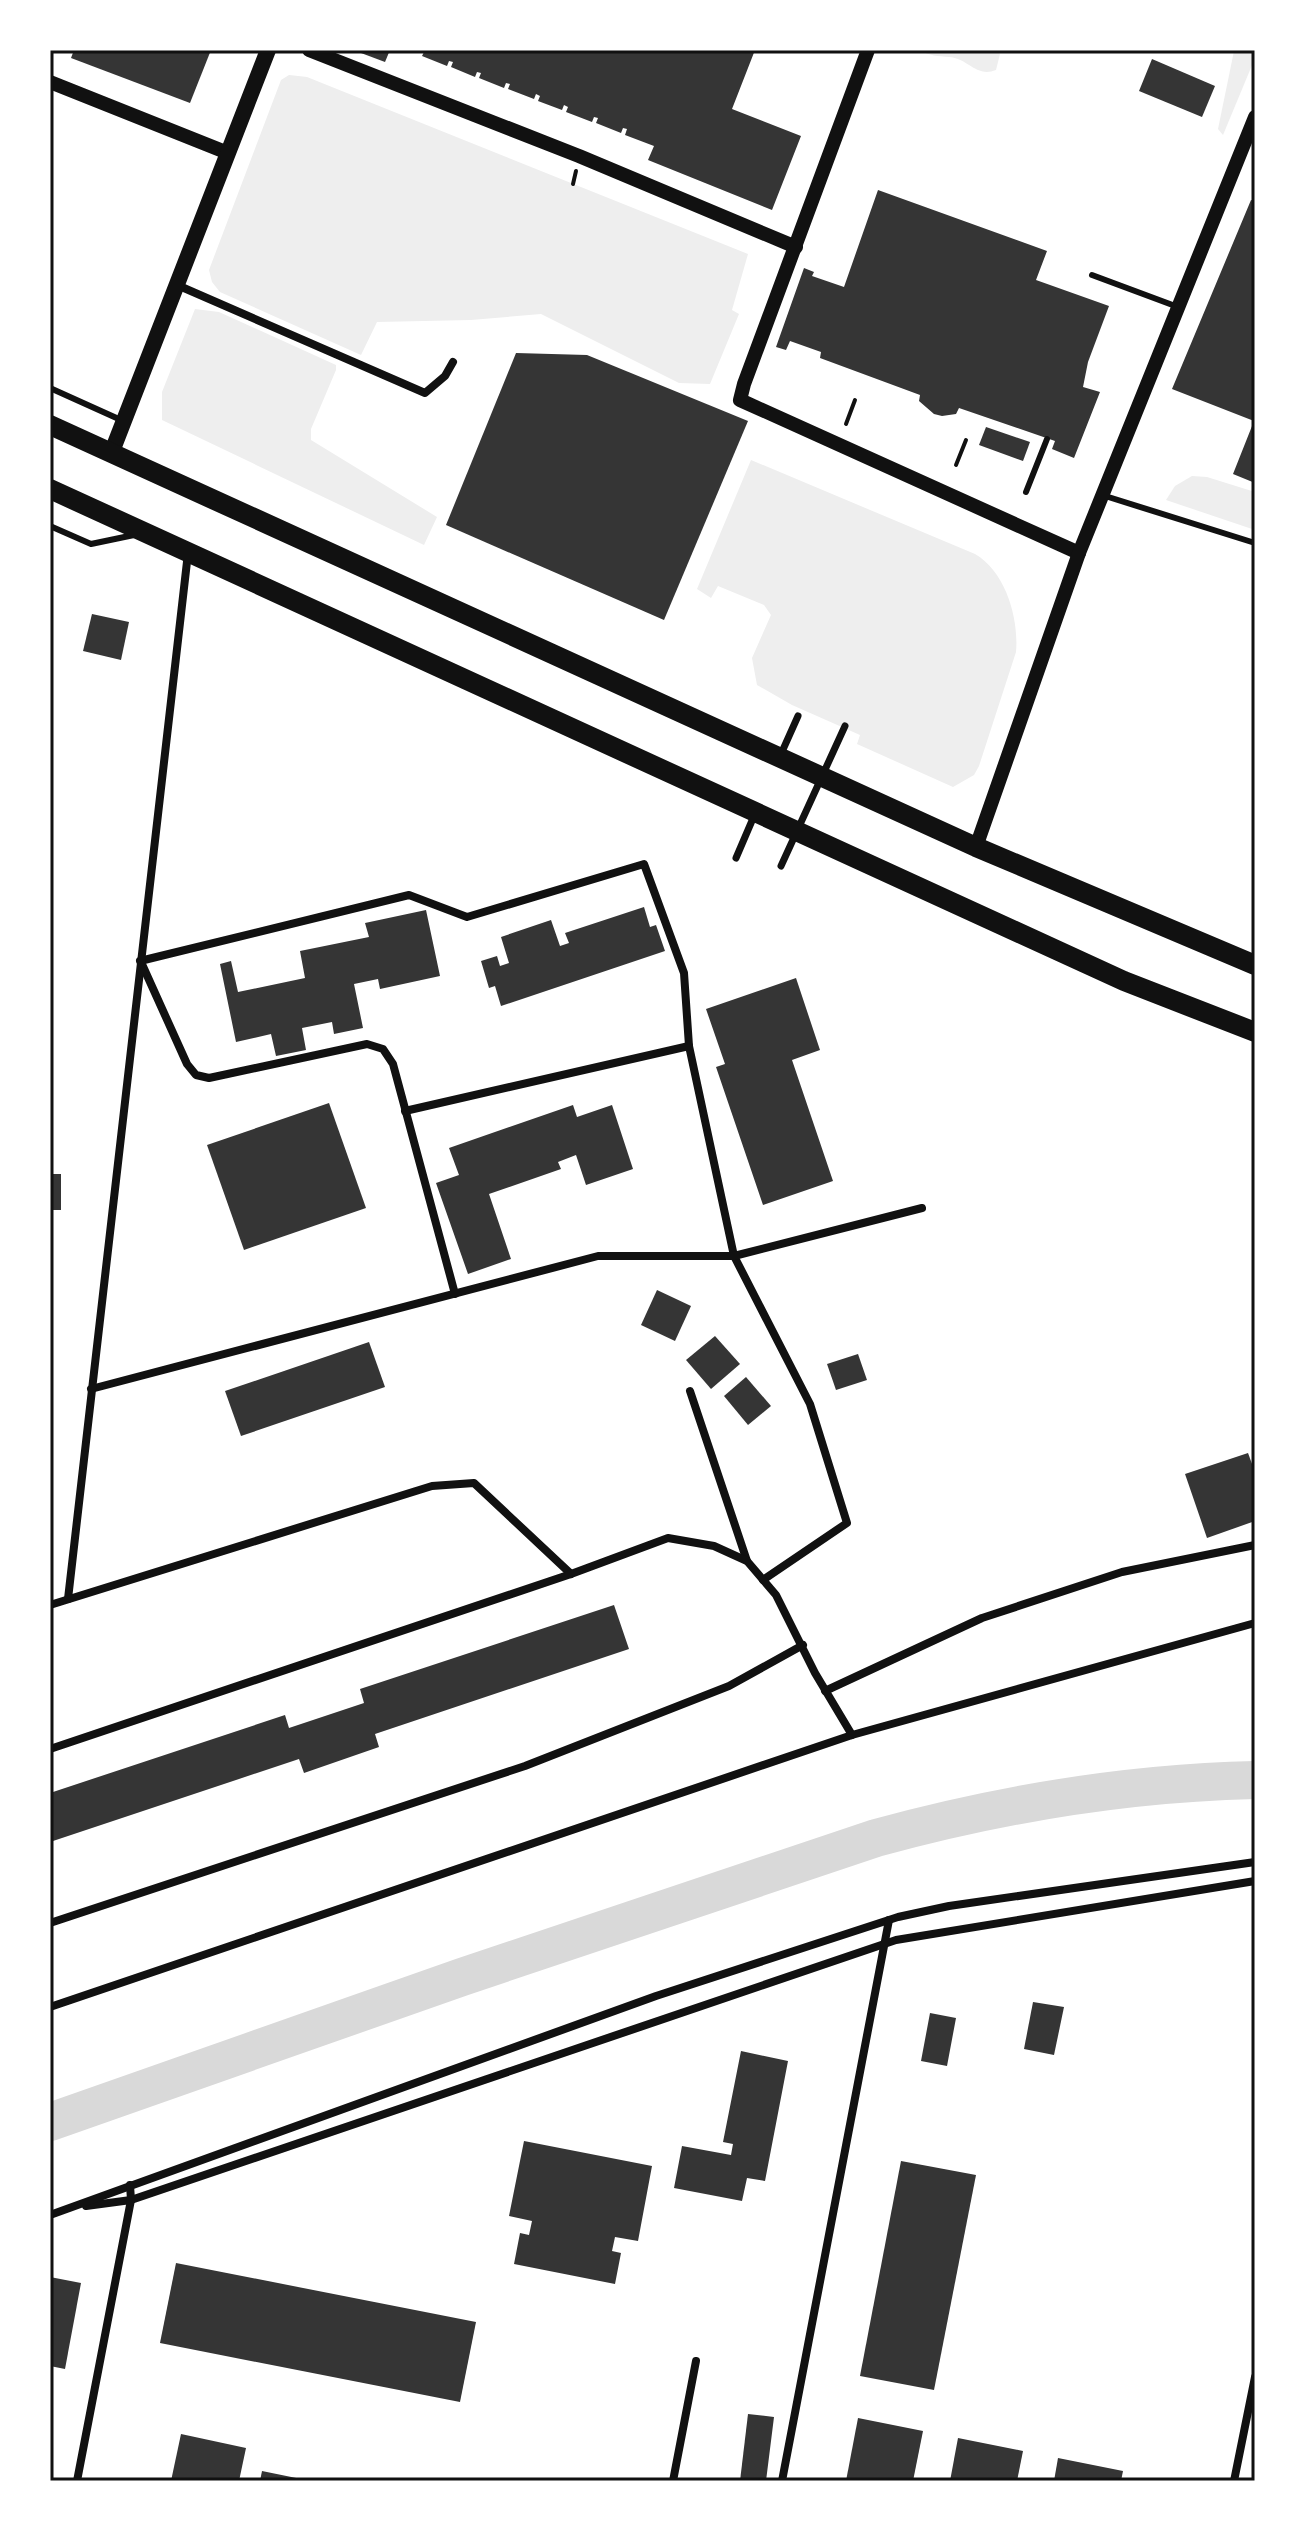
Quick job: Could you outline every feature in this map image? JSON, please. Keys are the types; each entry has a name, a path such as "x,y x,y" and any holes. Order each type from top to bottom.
{"highway":[{"path":"50,425 976,847 1255,965"},
{"path":"50,489 1124,981 1255,1032"}],"main road":[{"path":"111,454 268,50"}],"street":[{"path":"309,50 579,156 796,247"},
{"path":"868,50 740,400 1079,553"},
{"path":"50,82 228,153"},
{"path":"976,847 1079,553 1252,134 1255,117"},
{"path":"177,285 425,393 445,376 453,362"},
{"path":"68,1599 188,552"},
{"path":"779,757 798,716"},
{"path":"781,866 845,726"},
{"path":"736,858 756,812"},
{"path":"140,961 409,895 467,917 644,864 684,973 689,1046 734,1256 810,1404 847,1523 763,1580"},
{"path":"140,961 187,1064 196,1075 209,1078 367,1044 383,1049 393,1064 455,1294"},
{"path":"405,1111 689,1046"},
{"path":"91,1389 598,1256 734,1256 922,1208"},
{"path":"690,1391 747,1561 776,1595 825,1691 852,1735"},
{"path":"50,1605 432,1486 474,1483 571,1574"},
{"path":"50,1749 571,1574 668,1538 714,1546 747,1561"},
{"path":"825,1691 982,1618 1122,1572 1255,1545"},
{"path":"50,2007 852,1735 1255,1623"},
{"path":"50,1923 525,1766 729,1686 803,1645"},
{"path":"50,2215 656,1996 889,1920 949,1906 1255,1862"},
{"path":"74,2208 131,2200 884,1945 971,1927 1255,1881"},
{"path":"782,2481 889,1920"},
{"path":"77,2481 131,2200 130,2185"},
{"path":"673,2481 696,2361"},
{"path":"1234,2481 1255,2377"}],"lane":[{"path":"1092,275 1178,307"},
{"path":"50,388 124,422"},
{"path":"1026,492 1047,439"},
{"path":"1102,495 1255,543"},
{"path":"50,526 91,544 145,533"}],"path":[{"path":"846,424 855,400"},
{"path":"956,465 966,440"}],"shaded area":[{"path":"919,50 996,50 1000,54 996,70 989,72 977,70 956,58 930,55"},
{"path":"1255,50 1255,58 1223,135 1218,129 1234,51"},
{"path":"289,75 307,77 748,254 732,310 739,314 710,384 679,383 541,314 471,320 377,322 361,355 220,292 212,282 209,270 281,80"},
{"path":"195,309 219,312 336,365 311,429 311,440 437,517 424,545 162,420 162,392"},
{"path":"751,460 975,554 995,572 1013,611 1016,652 974,775 953,787 857,744 860,735 792,705 757,685 752,658 771,615 764,605 718,586 711,598 697,589"},
{"path":"1192,476 1207,477 1255,492 1255,530 1166,500 1175,486"}],"building":[{"path":"74,50 211,50 190,103 71,58"},
{"path":"353,50 390,50 385,62"},
{"path":"425,50 755,50 732,109 801,136 772,210 648,160 654,146 625,135 627,129 623,128 621,133 596,123 598,118 594,117 592,122 566,112 568,107 564,105 562,110 538,101 540,96 536,94 534,99 508,89 510,84 506,83 504,88 479,78 481,73 477,72 475,77 451,67 453,62 449,61 447,66 422,56"},
{"path":"1152,59 1215,86 1202,117 1139,91"},
{"path":"878,190 1047,251 1036,280 1109,306 1088,362 1083,387 1100,392 1074,458 1052,449 1055,441 959,408 956,414 934,414 919,401 920,395 820,358 821,352 790,341 786,350 776,347 804,268 814,272 812,276 844,287"},
{"path":"1251,200 1255,201 1255,483 1233,474 1254,421 1172,389"},
{"path":"516,353 587,355 748,421 664,620 446,525"},
{"path":"986,427 1030,442 1023,461 979,445"},
{"path":"92,614 129,622 121,660 83,651"},
{"path":"644,907 650,927 656,925 665,951 501,1006 495,986 489,988 481,961 497,956 500,966 509,963 501,937 551,920 560,946 569,943 565,933"},
{"path":"426,910 440,976 380,989 378,979 354,984 363,1028 334,1034 332,1022 302,1028 306,1050 276,1056 271,1034 236,1042 220,964 231,961 238,992 305,978 300,951 369,937 365,923"},
{"path":"796,978 820,1050 792,1060 833,1181 763,1205 716,1067 725,1064 706,1009"},
{"path":"329,1103 366,1208 244,1250 207,1145"},
{"path":"573,1105 577,1117 612,1105 633,1169 586,1185 576,1155 558,1162 561,1169 489,1194 511,1259 468,1274 436,1183 459,1175 449,1148"},
{"path":"50,1174 61,1174 61,1210 50,1210"},
{"path":"657,1290 691,1306 675,1341 641,1325"},
{"path":"715,1336 740,1364 711,1389 686,1360"},
{"path":"369,1342 385,1387 241,1436 225,1391"},
{"path":"858,1354 867,1380 836,1390 827,1364"},
{"path":"746,1377 771,1406 748,1425 724,1396"},
{"path":"1248,1453 1255,1472 1255,1521 1207,1538 1185,1474"},
{"path":"614,1605 629,1649 375,1734 379,1747 304,1773 299,1759 50,1842 50,1793 285,1715 289,1728 364,1703 360,1689"},
{"path":"1033,2002 1064,2007 1054,2055 1024,2049"},
{"path":"930,2013 956,2018 947,2066 921,2061"},
{"path":"741,2051 788,2061 765,2181 747,2178 742,2201 674,2188 682,2146 731,2155 733,2144 723,2142"},
{"path":"524,2141 652,2166 638,2241 615,2237 612,2251 621,2253 615,2284 514,2264 520,2233 529,2235 532,2221 509,2216"},
{"path":"901,2161 976,2175 934,2390 860,2376"},
{"path":"176,2263 476,2322 460,2402 160,2343"},
{"path":"50,2277 81,2283 65,2369 50,2366"},
{"path":"748,2414 774,2417 766,2481 740,2481"},
{"path":"858,2418 923,2431 913,2481 846,2481"},
{"path":"181,2434 246,2448 239,2481 171,2481"},
{"path":"958,2438 1023,2451 1017,2481 950,2481"},
{"path":"1058,2458 1123,2471 1121,2481 1054,2481"},
{"path":"262,2471 306,2480 306,2481 260,2481"}],"waterway":[{"path":"50,2122 462,1977 876,1838 969,1815 1064,1797 1159,1786 1255,1780"}]}
